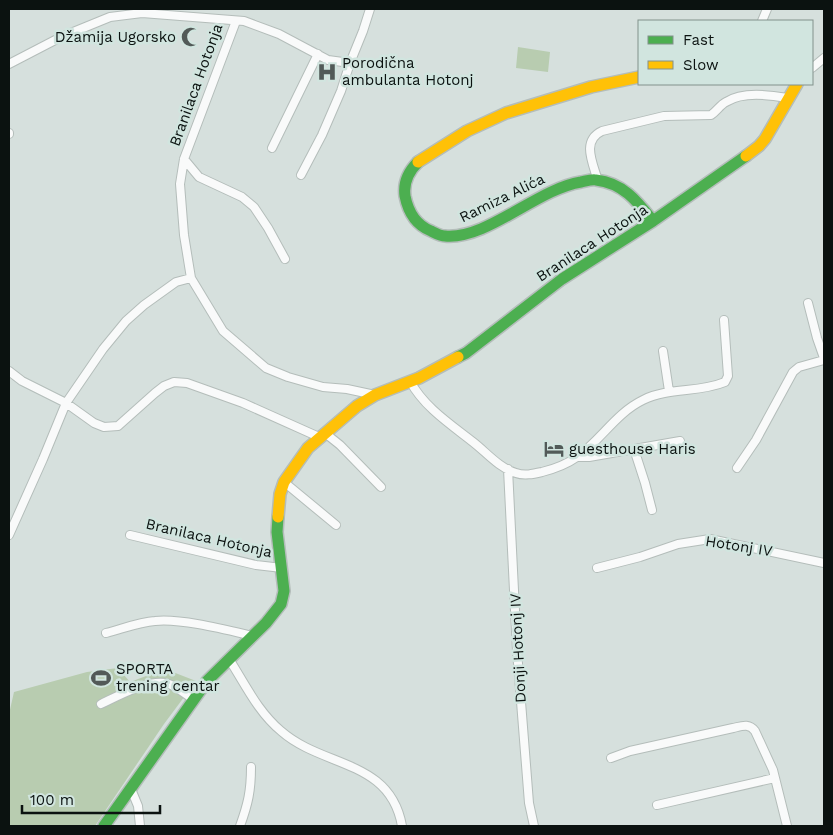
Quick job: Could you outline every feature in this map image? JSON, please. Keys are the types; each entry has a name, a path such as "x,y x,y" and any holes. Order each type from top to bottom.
{"street":[{"path":"301,175 322,135 341,91 370,9"},
{"path":"9,64 61,37 110,17 142,11 244,21 279,34 328,60 350,63"},
{"name":"Branilaca Hotonja","path":"236,21 184,159 180,184 190,278 223,331 266,368 288,377 323,387 347,389 375,395"},
{"path":"272,148 318,54"},
{"path":"813,67 824,58"},
{"name":"Ramiza Alića","path":"638,78 614,81 495,117 424,157 410,172 406,180 406,198 410,209 422,227 437,235 455,237 478,230 564,185 583,180 598,181 618,186 633,197 653,221"},
{"name":"Branilaca Hotonja","path":"104,826 207,681 275,614 281,604 284,591 277,532 280,494 284,482 296,462 322,435 357,406 375,395 410,381 466,354 562,279 653,221 759,146 769,137 796,85"},
{"path":"598,181 590,148 591,139 602,131 664,116 711,116 724,103 732,99 768,95 788,98"},
{"name":"Branilaca Hotonja","path":"184,159 199,177 236,194 254,207 285,259"},
{"path":"9,535 66,403 103,349 126,320 144,305 176,282 190,278"},
{"path":"737,468 756,440 794,372 799,367 824,359 816,338 808,303"},
{"path":"410,381 416,393 440,416 502,466 516,473 530,474 564,464 577,457 612,422 643,399 669,391 716,386 724,382 728,376 724,320"},
{"path":"663,351 669,391"},
{"path":"9,371 22,381 66,403 94,423 110,428 118,426 128,419 164,386 174,382 187,383 244,403 322,435 340,446 381,487"},
{"path":"577,457 589,457 680,441"},
{"path":"634,449 652,510"},
{"name":"Donji Hotonj IV","path":"508,469 517,651 530,803 534,826"},
{"path":"284,482 336,525"},
{"name":"Branilaca Hotonja","path":"130,535 256,565 282,568"},
{"name":"Hotonj IV","path":"597,568 640,557 678,544 710,539 824,563"},
{"path":"106,633 163,620 200,625 253,636"},
{"path":"229,659 268,720 281,732 303,747 371,776 391,796 402,826"},
{"path":"101,704 145,685 159,682 170,684 193,699"},
{"path":"611,758 630,751 747,725 752,726 775,778 787,826"},
{"path":"240,826 248,805 251,787 251,767"},
{"path":"656,805 775,778"},
{"path":"131,789 138,806 140,826"}],"green space":[{"path":"518,47 550,52 548,72 516,68"},
{"name":"SPORTA trening centar","path":"118,668 130,682 165,669 196,681 164,724 95,826 9,826 9,714 14,692 87,672"}],"traffic: fast":[{"path":"458,357 466,353 562,279 653,221 746,156"},
{"path":"418,162 409,173 406,181 406,202 421,225 441,236 461,235 478,230 495,223 564,186 593,180 606,182 622,189 635,200 653,221"},
{"path":"104,826 207,681 266,623 281,604 284,591 277,532 278,517"}],"traffic: slow":[{"path":"418,162 467,131 506,113 591,87 638,77"},
{"path":"746,156 765,139 796,85"},
{"path":"278,517 280,494 284,482 308,448 357,406 375,395 419,378 458,357"}],"place":[{"name":"Džamija Ugorsko","path":"191,37"},
{"name":"Porodična ambulanta Hotonj","path":"327,72"},
{"name":"guesthouse Haris","path":"554,449"},
{"name":"SPORTA trening centar","path":"101,678"}]}
